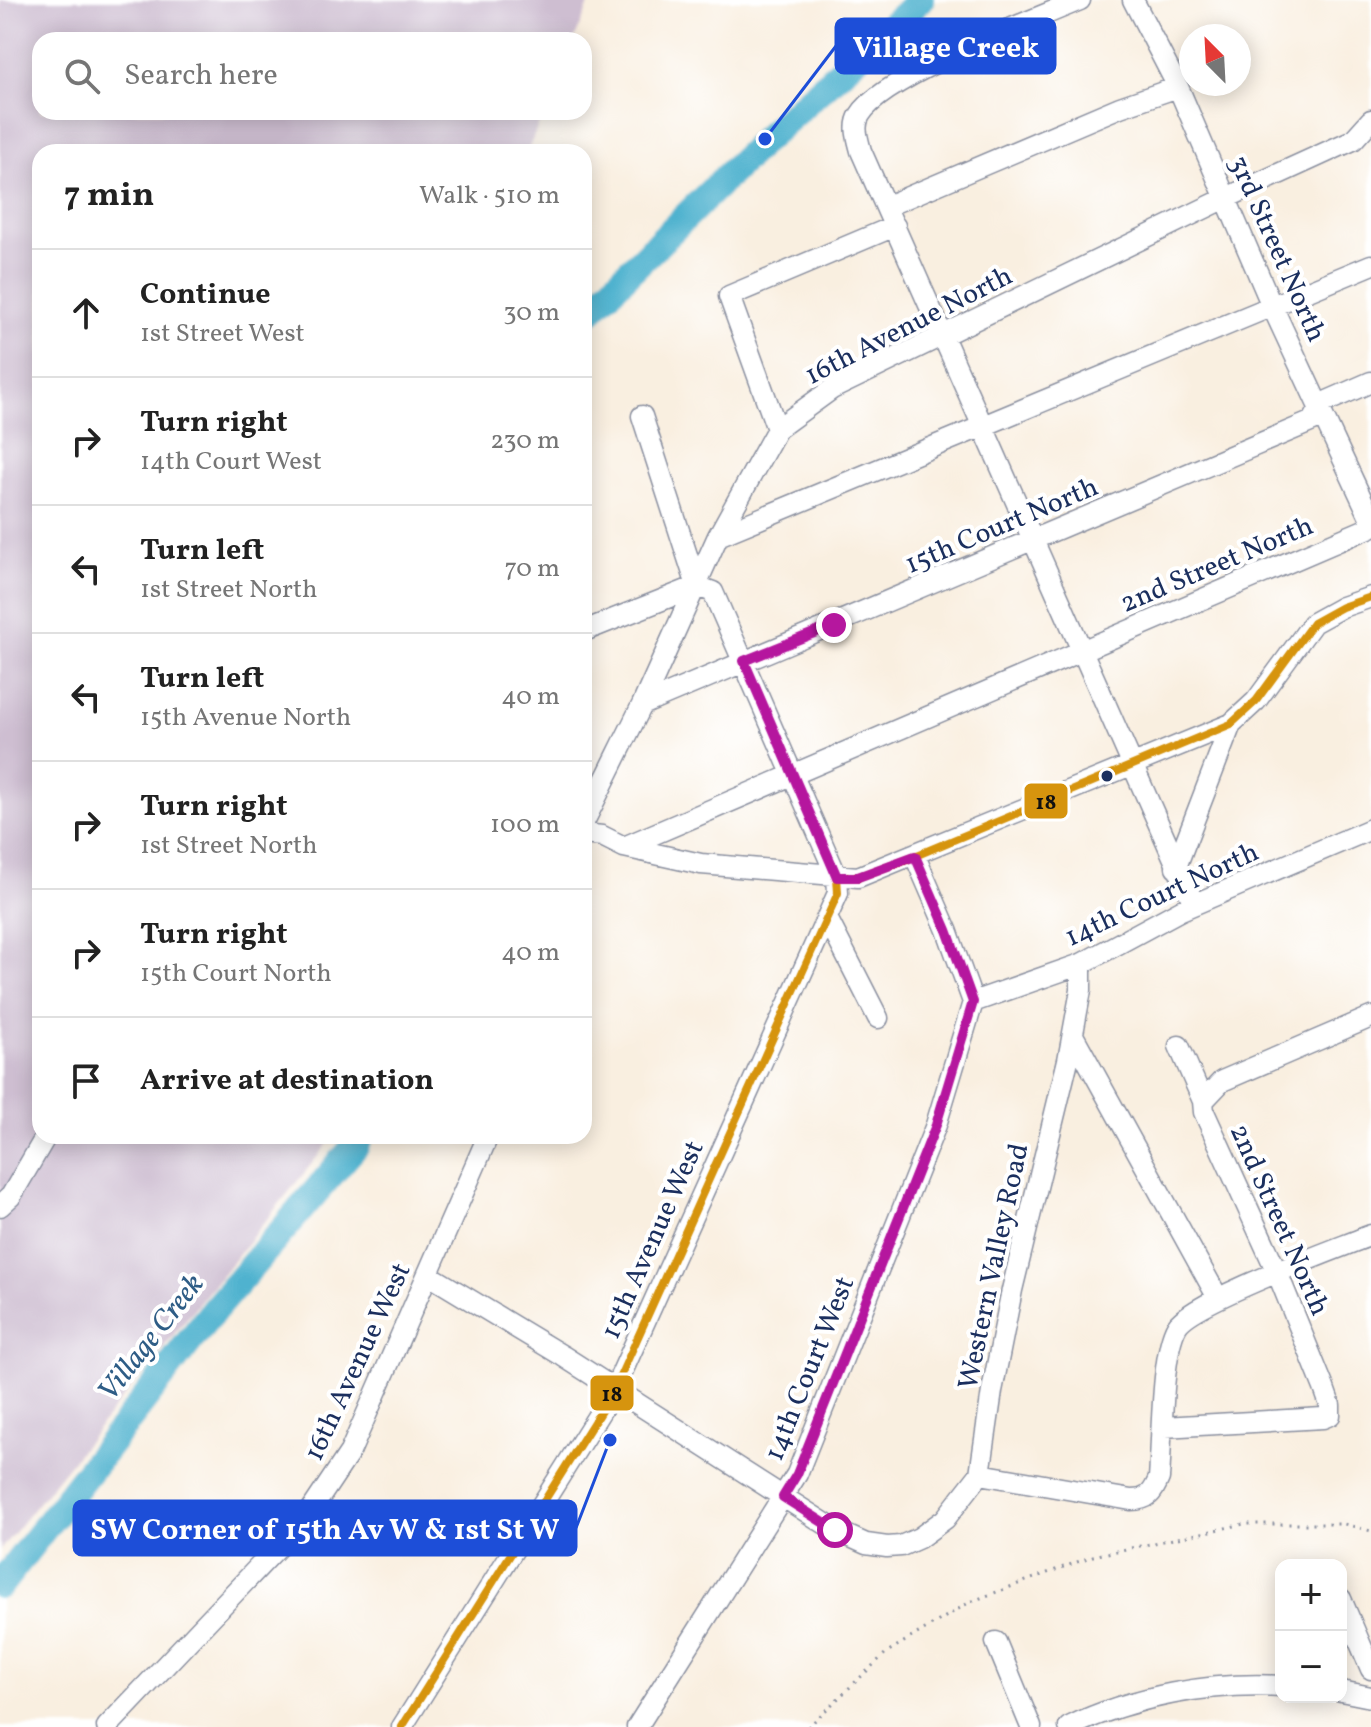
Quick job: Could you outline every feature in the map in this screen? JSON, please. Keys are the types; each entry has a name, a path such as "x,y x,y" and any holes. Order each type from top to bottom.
{"street":[{"path":"1080,0 922,70 862,111 856,126 861,151 1194,904"},
{"name":"3rd Street North","path":"1133,0 1178,87 1272,306 1366,492 1371,519"},
{"path":"777,429 729,296 1120,107 1178,87"},
{"name":"16th Avenue North","path":"592,806 642,705 718,536 777,429 832,389 1226,198 1353,140 1371,120"},
{"path":"718,536 1371,265"},
{"name":"15th Court North","path":"642,705 1313,421 1323,403 1371,382"},
{"path":"642,416 697,586"},
{"name":"2nd Street North","path":"624,847 1371,527"},
{"path":"592,628 697,586 713,592 837,877"},
{"path":"592,835 602,836 624,847 701,864 858,877 1231,724 1256,701 1313,623 1342,607 1371,597"},
{"path":"1176,867 1231,724"},
{"name":"14th Court North","path":"973,1002 1081,964 1194,904 1371,829"},
{"path":"915,856 947,930 973,1002"},
{"name":"15th Avenue West","path":"402,1727 614,1390 838,893 837,877"},
{"path":"827,918 878,1018"},
{"name":"Western Valley Road","path":"783,1497 835,1530 866,1544 901,1546 919,1538 945,1519 980,1474 1012,1290 1073,1035 1081,990 1081,964"},
{"name":"14th Court West","path":"637,1727 797,1474 936,1125 973,1002"},
{"path":"1203,1101 1222,1081 1371,1017"},
{"path":"1073,1035 1218,1298"},
{"name":"2nd Street North","path":"1163,1427 1323,1418 1330,1415 1324,1388 1277,1272 1209,1125 1203,1101 1179,1046"},
{"path":"0,1206 11,1196 41,1144"},
{"name":"16th Avenue West","path":"107,1727 308,1515 350,1452 485,1144"},
{"path":"980,1474 1131,1500 1150,1496 1159,1478 1167,1354 1178,1324 1218,1298 1371,1235"},
{"path":"429,1275 550,1348 783,1497"},
{"path":"1347,1613 1371,1669"},
{"path":"996,1642 1031,1727"},
{"path":"1069,1727 1088,1718 1179,1693 1275,1686"},
{"path":"1347,1692 1371,1697"}],"path":[{"path":"808,1727 887,1652 911,1637 970,1602 1093,1556 1244,1524 1344,1524 1371,1531"}],"shaded area":[{"path":"0,0 591,0 577,32 32,32 32,120 541,120 530,144 32,144 32,1144 328,1144 0,1550"}],"waterway":[{"name":"Village Creek","path":"592,308 765,139 920,0"},
{"name":"Village Creek","path":"0,1585 213,1311 356,1144"}],"transit line":[{"name":"18","path":"402,1727 614,1390 838,893 837,877 858,877 915,856 1231,724 1256,701 1313,623 1342,607 1371,597"}],"place":[{"name":"Village Creek","path":"765,139"},
{"name":"SW Corner of 15th Av W & 1st St W","path":"610,1440"}],"route":[{"path":"834,625 744,661 837,877 858,877 915,856 947,930 973,1002 936,1125 797,1474 783,1497 835,1530"}]}
